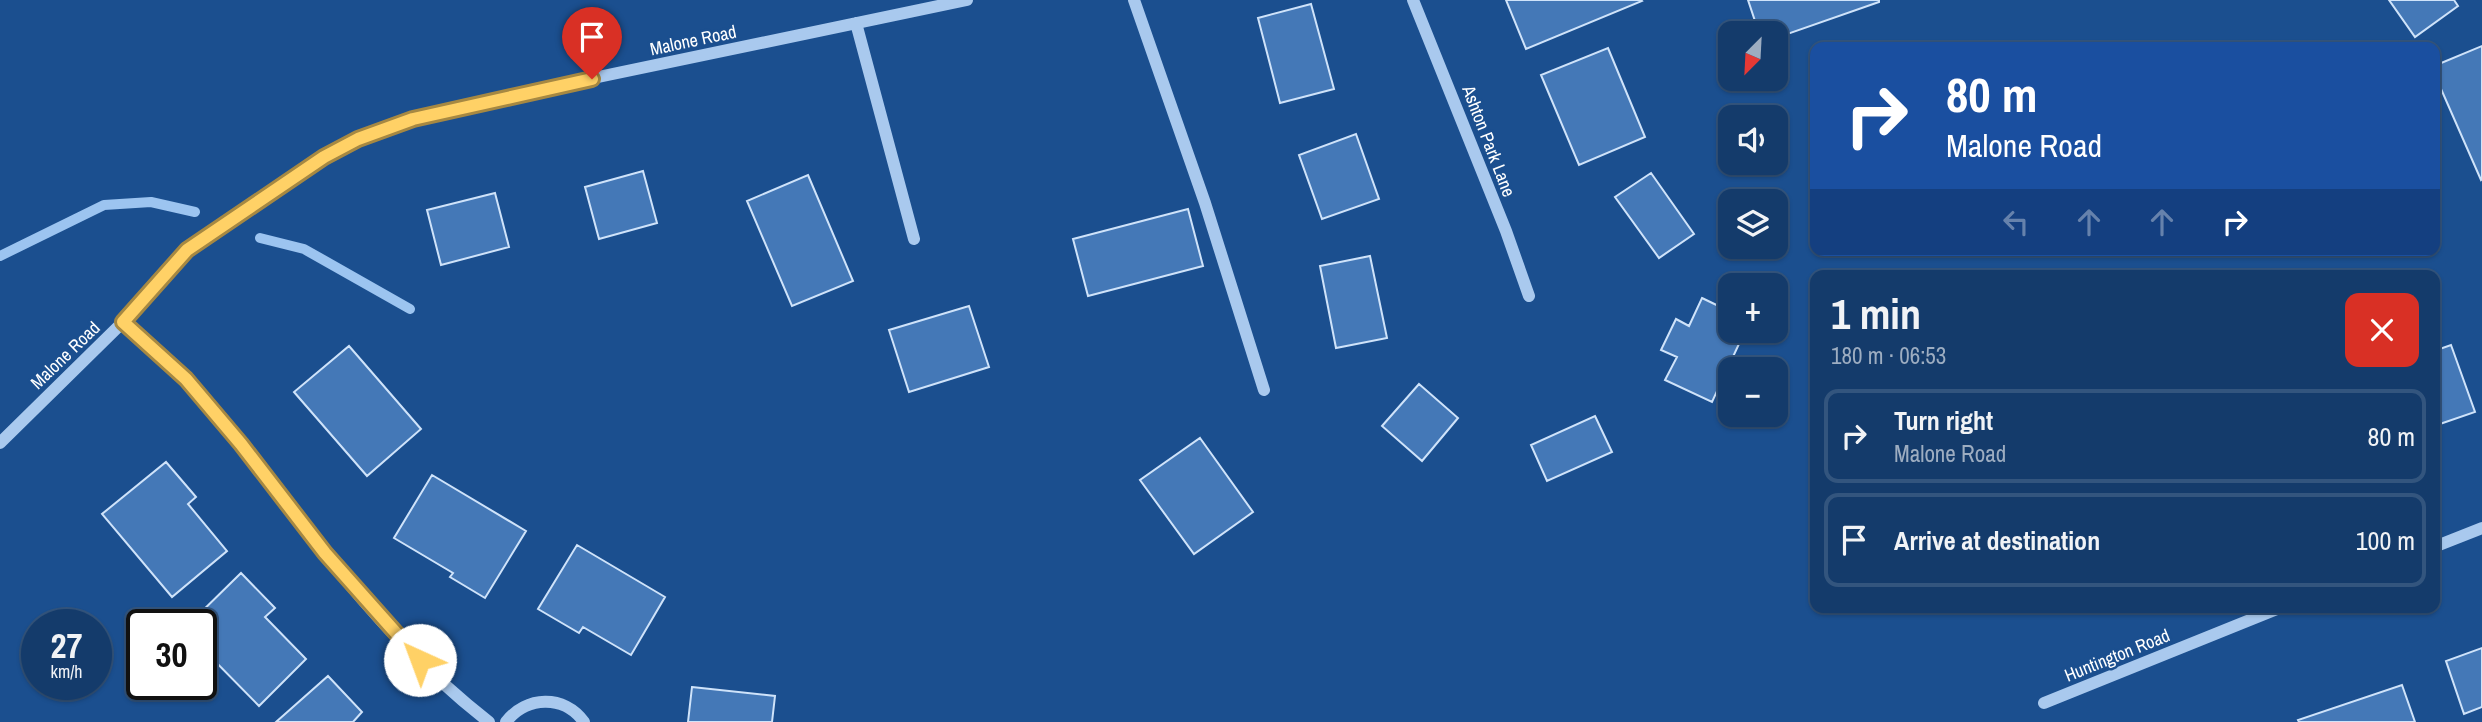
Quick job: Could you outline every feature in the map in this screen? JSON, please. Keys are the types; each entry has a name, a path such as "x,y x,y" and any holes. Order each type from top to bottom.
{"street":[{"name":"Malone Road","path":"0,443 123,322 187,250 324,157 358,139 413,119 487,101 967,0"},
{"path":"1134,0 1205,202 1264,390"},
{"name":"Ashton Park Lane","path":"1413,0 1501,218 1529,296"},
{"path":"856,23 914,239"},
{"path":"123,322 186,379 241,444 325,553 403,643 453,695 489,722"},
{"path":"2440,545 2482,528"},
{"name":"Huntington Road","path":"2044,703 2267,613"},
{"path":"506,722 515,710 538,701 563,704 584,722"}],"building":[{"path":"1506,0 1641,0 1642,1 1526,49"},
{"path":"1748,0 1879,0 1788,34 1788,21 1755,21"},
{"path":"2389,0 2454,0 2458,6 2415,37"},
{"path":"1311,4 1334,89 1280,103 1258,18"},
{"path":"2482,46 2481,180 2440,87 2440,64"},
{"path":"1608,48 1645,137 1579,165 1541,75"},
{"path":"1356,134 1379,199 1322,219 1299,155"},
{"path":"643,171 657,223 599,239 585,187"},
{"path":"1651,173 1694,234 1659,258 1615,197"},
{"path":"808,175 853,281 792,306 747,201"},
{"path":"495,193 509,247 441,265 427,210"},
{"path":"1188,209 1203,266 1088,296 1073,239"},
{"path":"1370,256 1387,338 1336,348 1320,266"},
{"path":"1702,298 1718,306 1718,343 1739,343 1733,357 1718,357 1718,389 1712,402 1665,380 1677,357 1661,350 1676,319 1689,326"},
{"path":"969,306 989,367 909,392 889,330"},
{"path":"2451,345 2475,412 2440,424 2440,349"},
{"path":"349,346 421,429 367,476 294,392"},
{"path":"1419,384 1458,418 1422,461 1382,426"},
{"path":"1595,416 1612,452 1547,481 1531,445"},
{"path":"1200,438 1253,512 1194,554 1140,480"},
{"path":"166,462 196,497 188,504 227,551 172,597 102,514"},
{"path":"432,475 526,531 485,598 450,577 453,573 394,538"},
{"path":"577,545 665,597 631,655 583,627 579,633 538,609"},
{"path":"241,573 275,608 265,617 306,659 259,706 217,663 217,609 204,609"},
{"path":"2482,648 2482,707 2464,714 2446,661"},
{"path":"328,676 362,712 353,722 276,722"},
{"path":"2402,685 2415,722 2298,720"},
{"path":"692,687 775,696 772,722 688,722"}],"waterway":[{"path":"0,256 104,205 151,202 195,212"},
{"path":"260,238 304,249 410,309"}],"route":[{"path":"420,660 325,553 241,444 186,379 123,322 187,250 324,157 358,139 413,119 592,79"}]}
